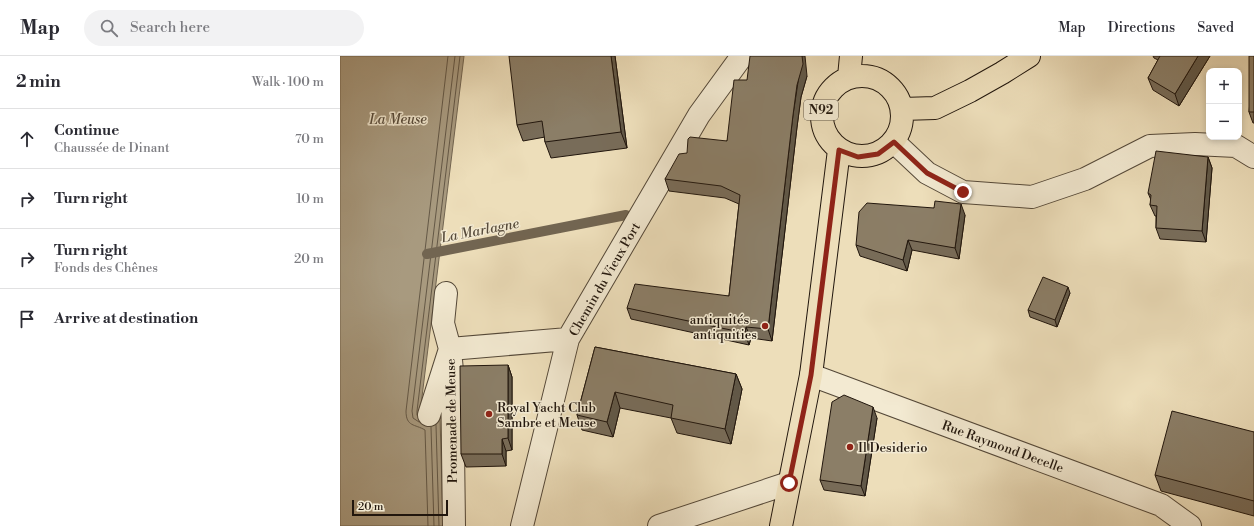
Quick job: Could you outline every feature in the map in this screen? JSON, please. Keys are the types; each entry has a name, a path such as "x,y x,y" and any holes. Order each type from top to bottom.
{"main road":[{"path":"902,109 935,108 970,92 1030,56"},
{"name":"N92","path":"850,66 892,88 902,109 902,126 894,142 878,154 858,157 839,150 824,133 821,110 830,90 850,66"},
{"path":"781,526 811,375 839,150"}],"street":[{"name":"Chemin du Vieux Port","path":"522,526 568,339 699,115 742,56"},
{"path":"894,142 927,173 963,192 1032,196 1085,179 1150,146 1195,144 1236,146 1254,157"},
{"name":"Promenade de Meuse","path":"446,293 443,322 450,349 452,372 454,526"},
{"path":"429,415 450,349 568,339"},
{"name":"Rue Raymond Decelle","path":"811,375 1162,505 1190,526"},
{"path":"659,526 789,483"}],"water":[{"name":"La Meuse","path":"340,56 464,56 420,413 440,417 443,526 340,526"}],"building":[{"path":"509,56 611,56 621,132 545,142 542,121 517,125"},
{"path":"750,56 802,56 803,64 797,85 793,115 768,329 746,327 745,333 627,308 635,284 729,296 740,195 721,186 665,179 679,154 687,153 688,139 690,137 727,141 734,80 747,80"},
{"path":"1160,56 1198,56 1175,94 1148,78"},
{"path":"1249,56 1254,56 1254,112 1249,112"},
{"path":"1156,151 1208,157 1202,231 1156,228 1157,206 1150,205 1151,195 1148,193"},
{"path":"935,201 961,204 955,248 908,240 903,260 856,245 859,212 867,203 934,208"},
{"path":"1043,277 1068,287 1055,320 1028,310"},
{"path":"595,347 736,374 725,429 671,418 673,405 615,392 607,422 577,415"},
{"name":"Royal Yacht Club Sambre et Meuse","path":"508,365 508,438 502,439 502,454 461,454 460,366"},
{"path":"844,395 873,407 861,486 820,480 832,402"},
{"path":"1172,411 1254,432 1254,501 1155,475"}],"waterway":[{"name":"La Marlagne","path":"427,254 626,215"}],"place":[{"name":"antiquités - antiquities","path":"765,326"},
{"name":"Royal Yacht Club Sambre et Meuse","path":"489,414"},
{"name":"Il Desiderio","path":"850,447"}],"route":[{"path":"789,483 811,375 839,150 858,157 878,154 894,142 927,173 963,192"}]}
